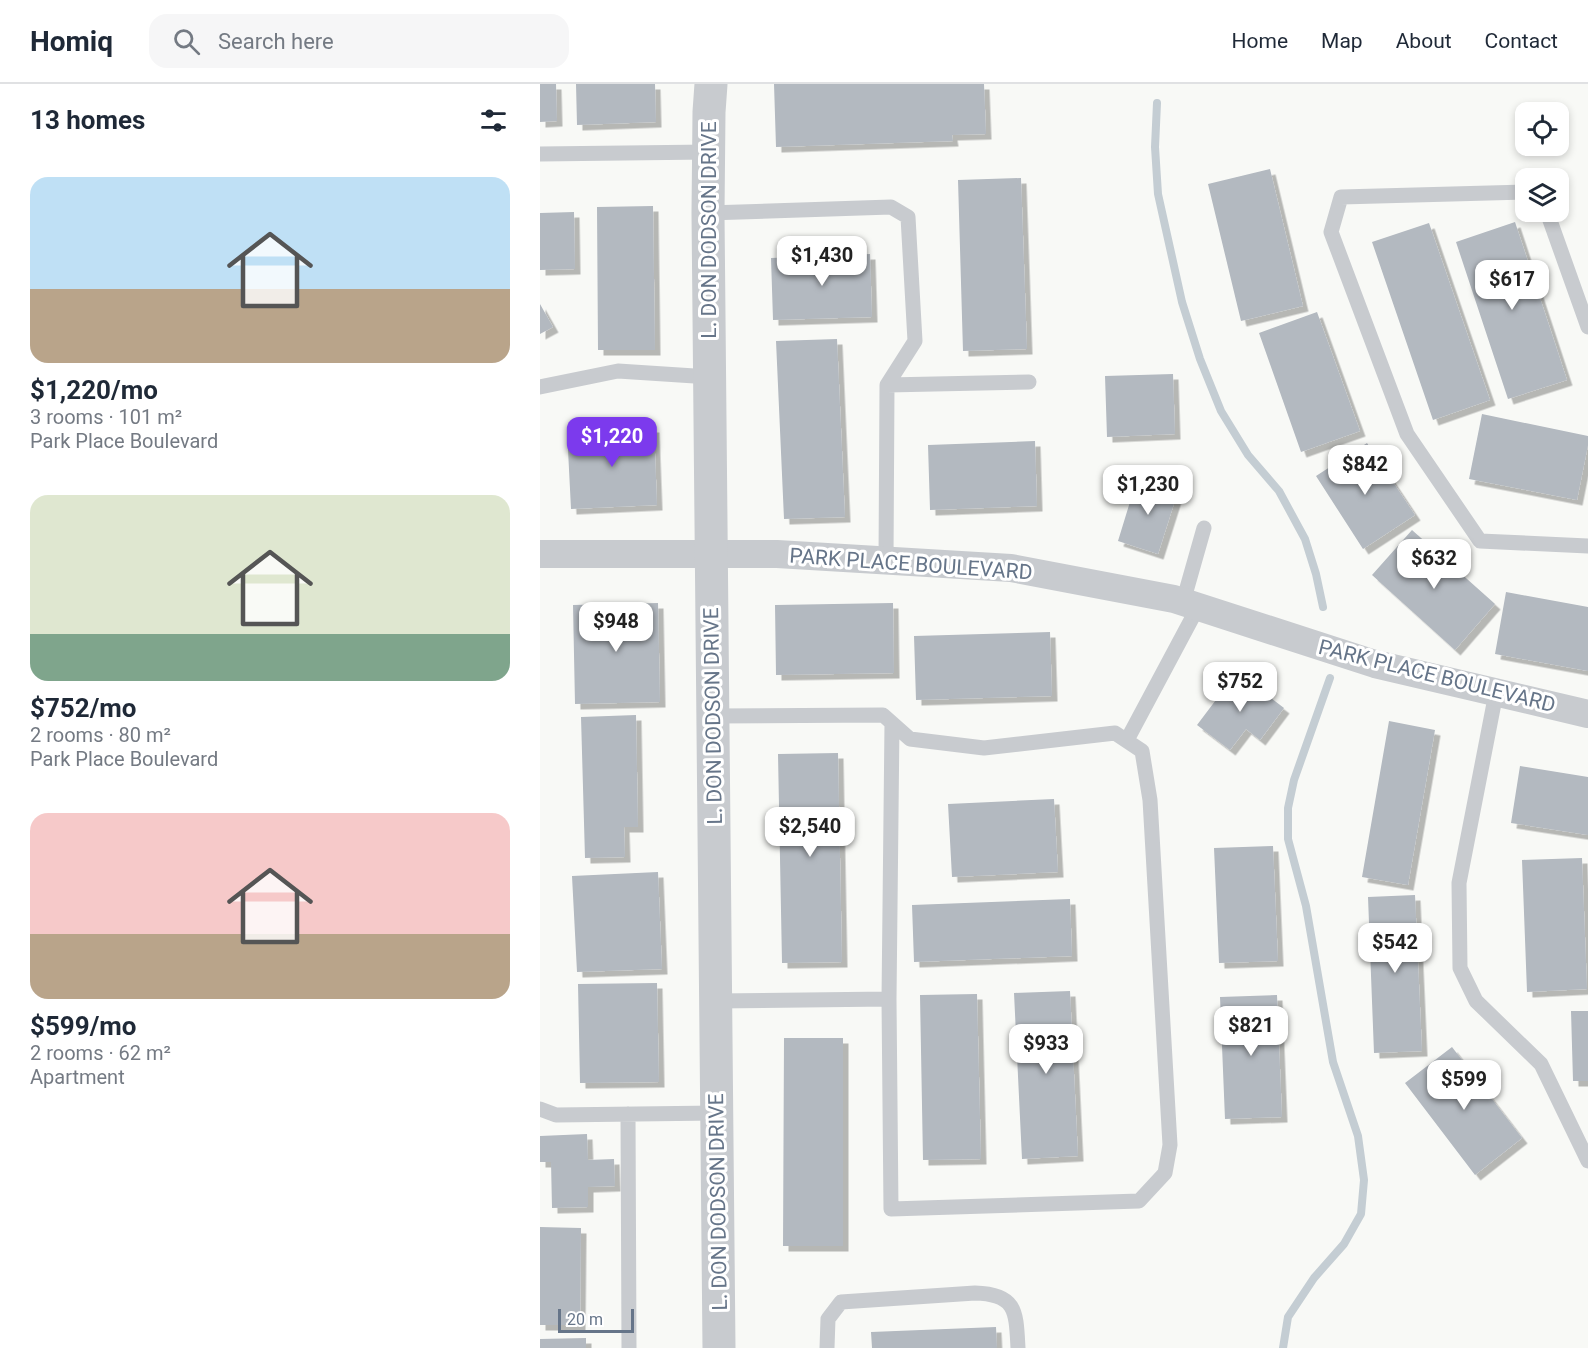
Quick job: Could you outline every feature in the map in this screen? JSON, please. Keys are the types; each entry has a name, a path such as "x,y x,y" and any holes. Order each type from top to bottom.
{"street":[{"name":"L. DON DODSON DRIVE","path":"711,84 708,213 719,1348"},
{"name":"PARK PLACE BOULEVARD","path":"540,554 777,554 1011,568 1191,605 1376,664 1588,714"}],"lane":[{"path":"540,154 709,152"},
{"path":"1515,192 1341,197 1331,232 1407,434 1480,541 1588,546"},
{"path":"708,213 891,207 908,218 915,341 887,386 886,561"},
{"path":"1551,222 1588,327"},
{"path":"540,387 618,371 710,377"},
{"path":"887,386 1029,382"},
{"path":"1127,740 1191,605 1204,528"},
{"path":"1496,693 1459,883 1460,968 1476,1001 1540,1064 1588,1161"},
{"path":"713,716 883,715 892,723 910,739 984,748 1115,733 1142,751 1150,800 1170,1145 1165,1173 1139,1201 891,1209 892,723"},
{"path":"716,1001 890,999"},
{"path":"540,1109 556,1115 717,1113"},
{"path":"628,1114 629,1348"},
{"path":"827,1348 828,1319 841,1302 975,1293 993,1294 1009,1303 1017,1319 1018,1348"}],"building":[{"path":"540,84 556,84 557,121 540,122"},
{"path":"576,84 655,84 656,122 577,125"},
{"path":"774,84 984,84 986,134 952,135 953,141 776,147"},
{"path":"1270,169 1303,306 1241,321 1208,184"},
{"path":"1021,178 1027,349 963,351 958,180"},
{"path":"653,206 655,350 598,350 597,207"},
{"path":"574,212 575,269 540,270 540,213"},
{"path":"1515,222 1567,380 1508,399 1456,242"},
{"path":"1429,223 1490,400 1433,420 1372,242"},
{"path":"870,254 872,317 773,320 771,258"},
{"path":"540,304 553,327 540,334"},
{"path":"1317,312 1360,431 1301,452 1259,333"},
{"path":"837,339 845,517 784,519 776,341"},
{"path":"1173,374 1175,434 1107,437 1105,376"},
{"path":"1482,414 1588,436 1577,500 1469,479"},
{"path":"654,427 657,505 571,509 567,430"},
{"path":"1035,441 1037,506 930,510 928,445"},
{"path":"1367,443 1415,515 1363,549 1316,476"},
{"path":"1137,479 1178,491 1158,554 1118,541"},
{"path":"1412,530 1495,604 1455,650 1372,575"},
{"path":"1506,592 1588,607 1588,671 1495,654"},
{"path":"658,603 660,702 575,704 573,605"},
{"path":"893,603 894,673 776,675 775,605"},
{"path":"1050,632 1052,696 916,700 914,636"},
{"path":"1237,672 1284,708 1260,740 1246,729 1230,750 1197,725"},
{"path":"636,715 638,827 624,827 625,857 585,858 581,717"},
{"path":"1389,721 1435,730 1408,885 1362,877"},
{"path":"838,753 842,962 782,963 778,754"},
{"path":"1520,766 1588,777 1588,835 1511,823"},
{"path":"1054,799 1058,872 952,877 948,804"},
{"path":"1273,846 1278,961 1219,963 1214,848"},
{"path":"1582,858 1587,989 1527,992 1522,860"},
{"path":"658,872 662,969 577,972 572,876"},
{"path":"1415,895 1422,1051 1374,1053 1368,897"},
{"path":"1070,899 1072,956 914,962 912,905"},
{"path":"657,983 659,1082 580,1083 578,984"},
{"path":"1070,991 1078,1156 1022,1159 1014,993"},
{"path":"977,994 981,1159 923,1160 920,995"},
{"path":"1277,995 1282,1117 1225,1119 1220,997"},
{"path":"1571,1011 1588,1011 1588,1081 1573,1081"},
{"path":"784,1038 843,1038 843,1246 783,1246"},
{"path":"1452,1047 1522,1138 1475,1175 1405,1083"},
{"path":"587,1134 588,1160 614,1159 615,1186 588,1187 588,1207 552,1208 551,1162 540,1162 540,1136"},
{"path":"540,1227 581,1228 580,1325 540,1325"},
{"path":"996,1327 997,1348 872,1348 871,1332"},
{"path":"586,1338 586,1348 540,1348 540,1339"}],"waterway":[{"path":"1157,103 1155,147 1158,194 1182,302 1200,359 1221,411 1248,455 1279,491 1305,539 1323,607"},
{"path":"1283,1348 1288,1317 1314,1278 1344,1244 1361,1214 1364,1180 1358,1136 1333,1062 1306,906 1288,839 1288,808 1294,780 1330,678"}]}
